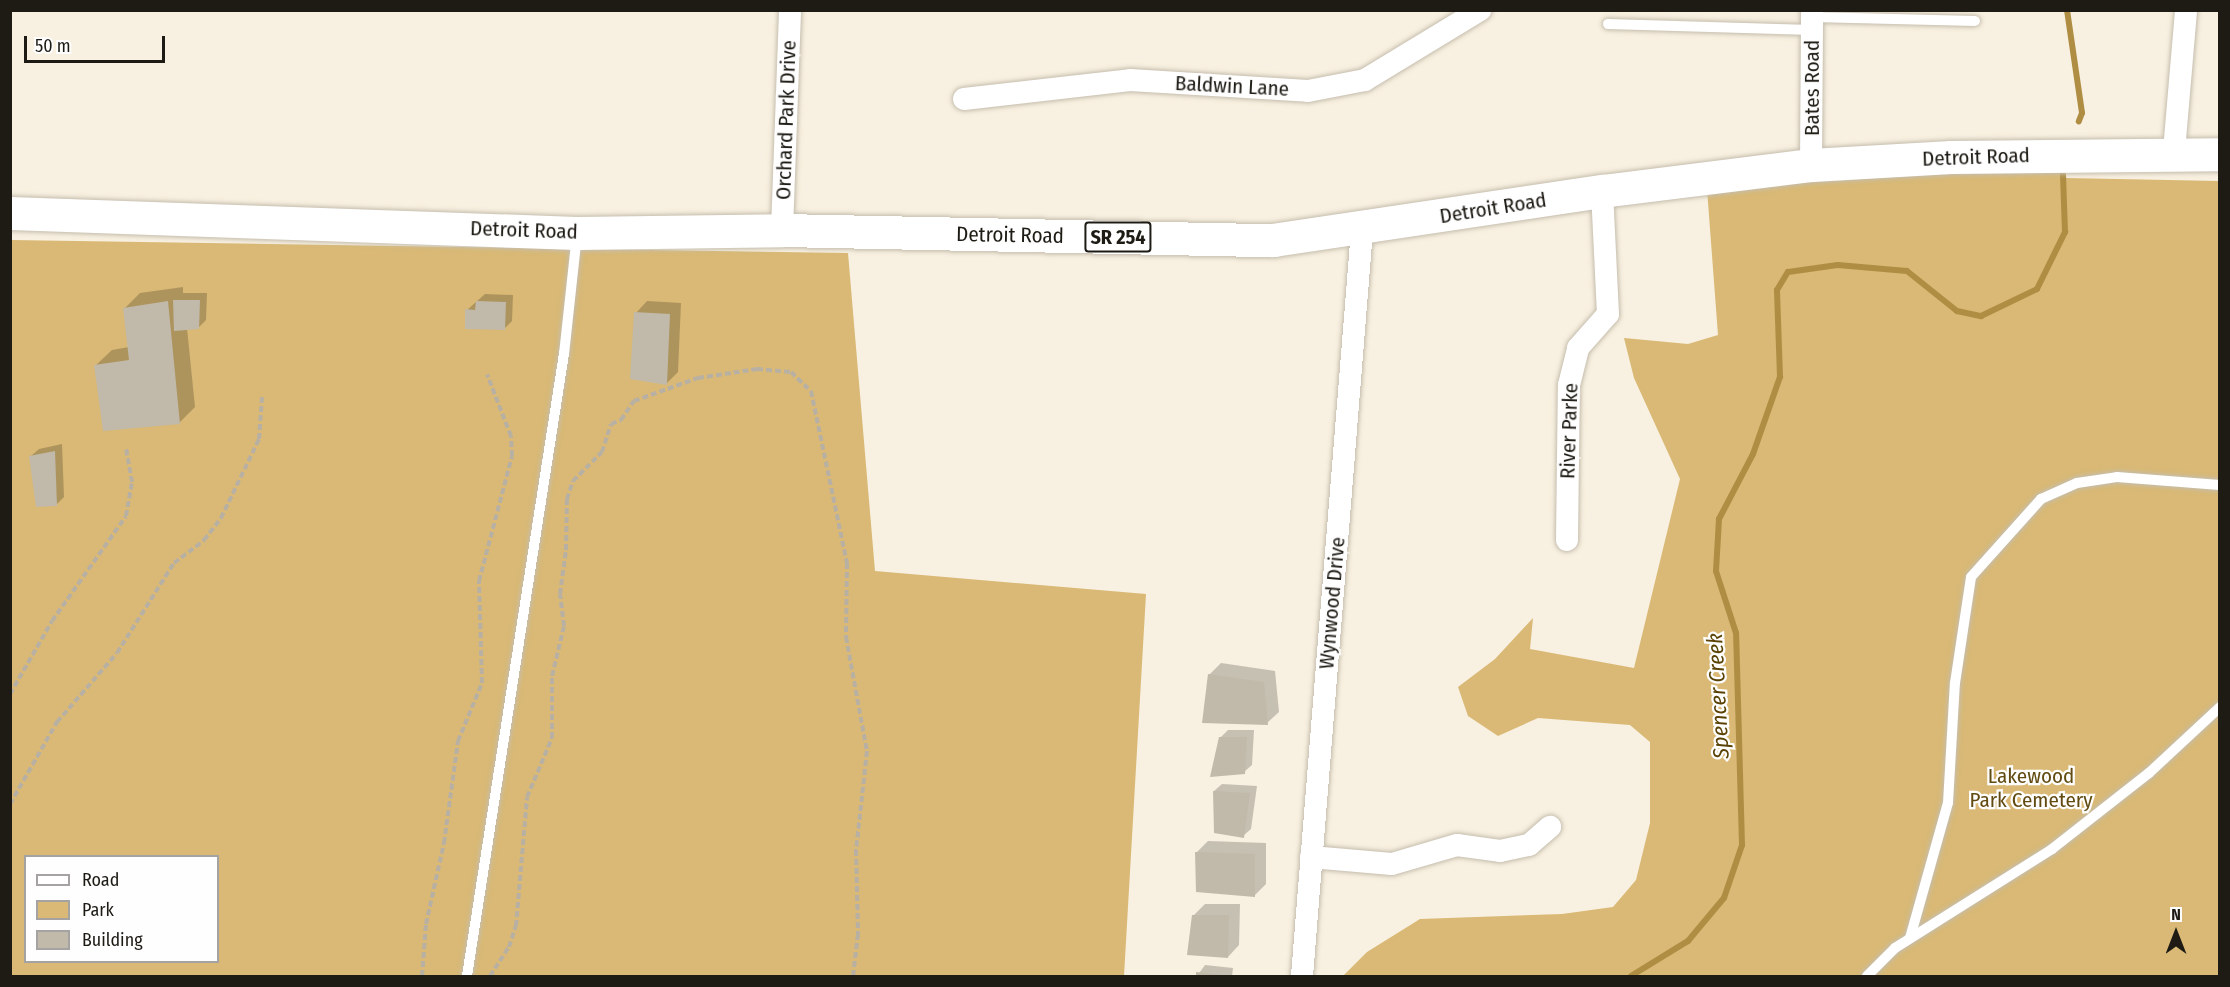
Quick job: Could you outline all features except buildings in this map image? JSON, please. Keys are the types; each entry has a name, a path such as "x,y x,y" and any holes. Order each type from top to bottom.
{"main road":[{"name":"Detroit Road","path":"10,213 577,233 782,230 1273,240 1362,230 1602,191 1811,165 2174,151 2220,154"}],"street":[{"name":"Orchard Park Drive","path":"782,230 790,10"},
{"name":"Baldwin Lane","path":"964,99 1130,80 1308,91 1365,80 1480,10"},
{"path":"2174,151 2186,10"},
{"name":"Bates Road","path":"1811,165 1812,19"},
{"name":"River Parke","path":"1567,540 1569,385 1578,348 1608,314 1602,191"},
{"name":"Wynwood Drive","path":"1302,976 1362,230"},
{"path":"1311,857 1392,864 1457,845 1500,851 1529,845 1550,827"}],"lane":[{"path":"1608,24 1812,19 1975,21"},
{"path":"466,976 564,354 577,233"},
{"path":"1910,938 1948,803 1955,683 1971,577 2041,500 2077,483 2116,477 2220,484"},
{"path":"1867,976 1910,938 2052,849 2149,773 2220,707"}],"path":[{"path":"490,976 509,947 516,926 527,797 552,738 552,676 564,627 560,594 567,550 567,499 573,481 602,452 611,424 621,420 634,401 698,378 757,369 791,372 810,391 848,563 845,630 867,751 856,850 858,934 853,976"},
{"path":"422,976 426,924 444,843 458,741 482,683 479,581 512,456 511,436 487,374"},
{"path":"10,804 57,722 117,653 174,563 204,540 221,518 259,439 262,396"},
{"path":"10,694 52,621 126,516 132,482 126,447"}],"green space":[{"name":"Lakewood Park Cemetery","path":"2066,166 2065,213 2066,178 2219,181 2219,976 1343,976 1367,952 1420,919 1562,914 1613,907 1636,880 1650,823 1650,742 1630,725 1538,718 1498,736 1468,716 1458,687 1495,659 1533,618 1530,649 1634,668 1680,479 1634,378 1624,338 1688,344 1718,335 1707,189"},
{"path":"11,240 848,253 875,571 1146,594 1124,976 11,976"}],"waterway":[{"name":"Spencer Creek","path":"2067,10 2082,113 2079,121"},
{"name":"Spencer Creek","path":"1631,976 1688,941 1724,898 1742,845 1736,633 1716,571 1719,519 1753,454 1780,377 1777,290 1788,272 1838,265 1907,271 1957,311 1981,316 2037,289 2065,232 2063,175"}]}
